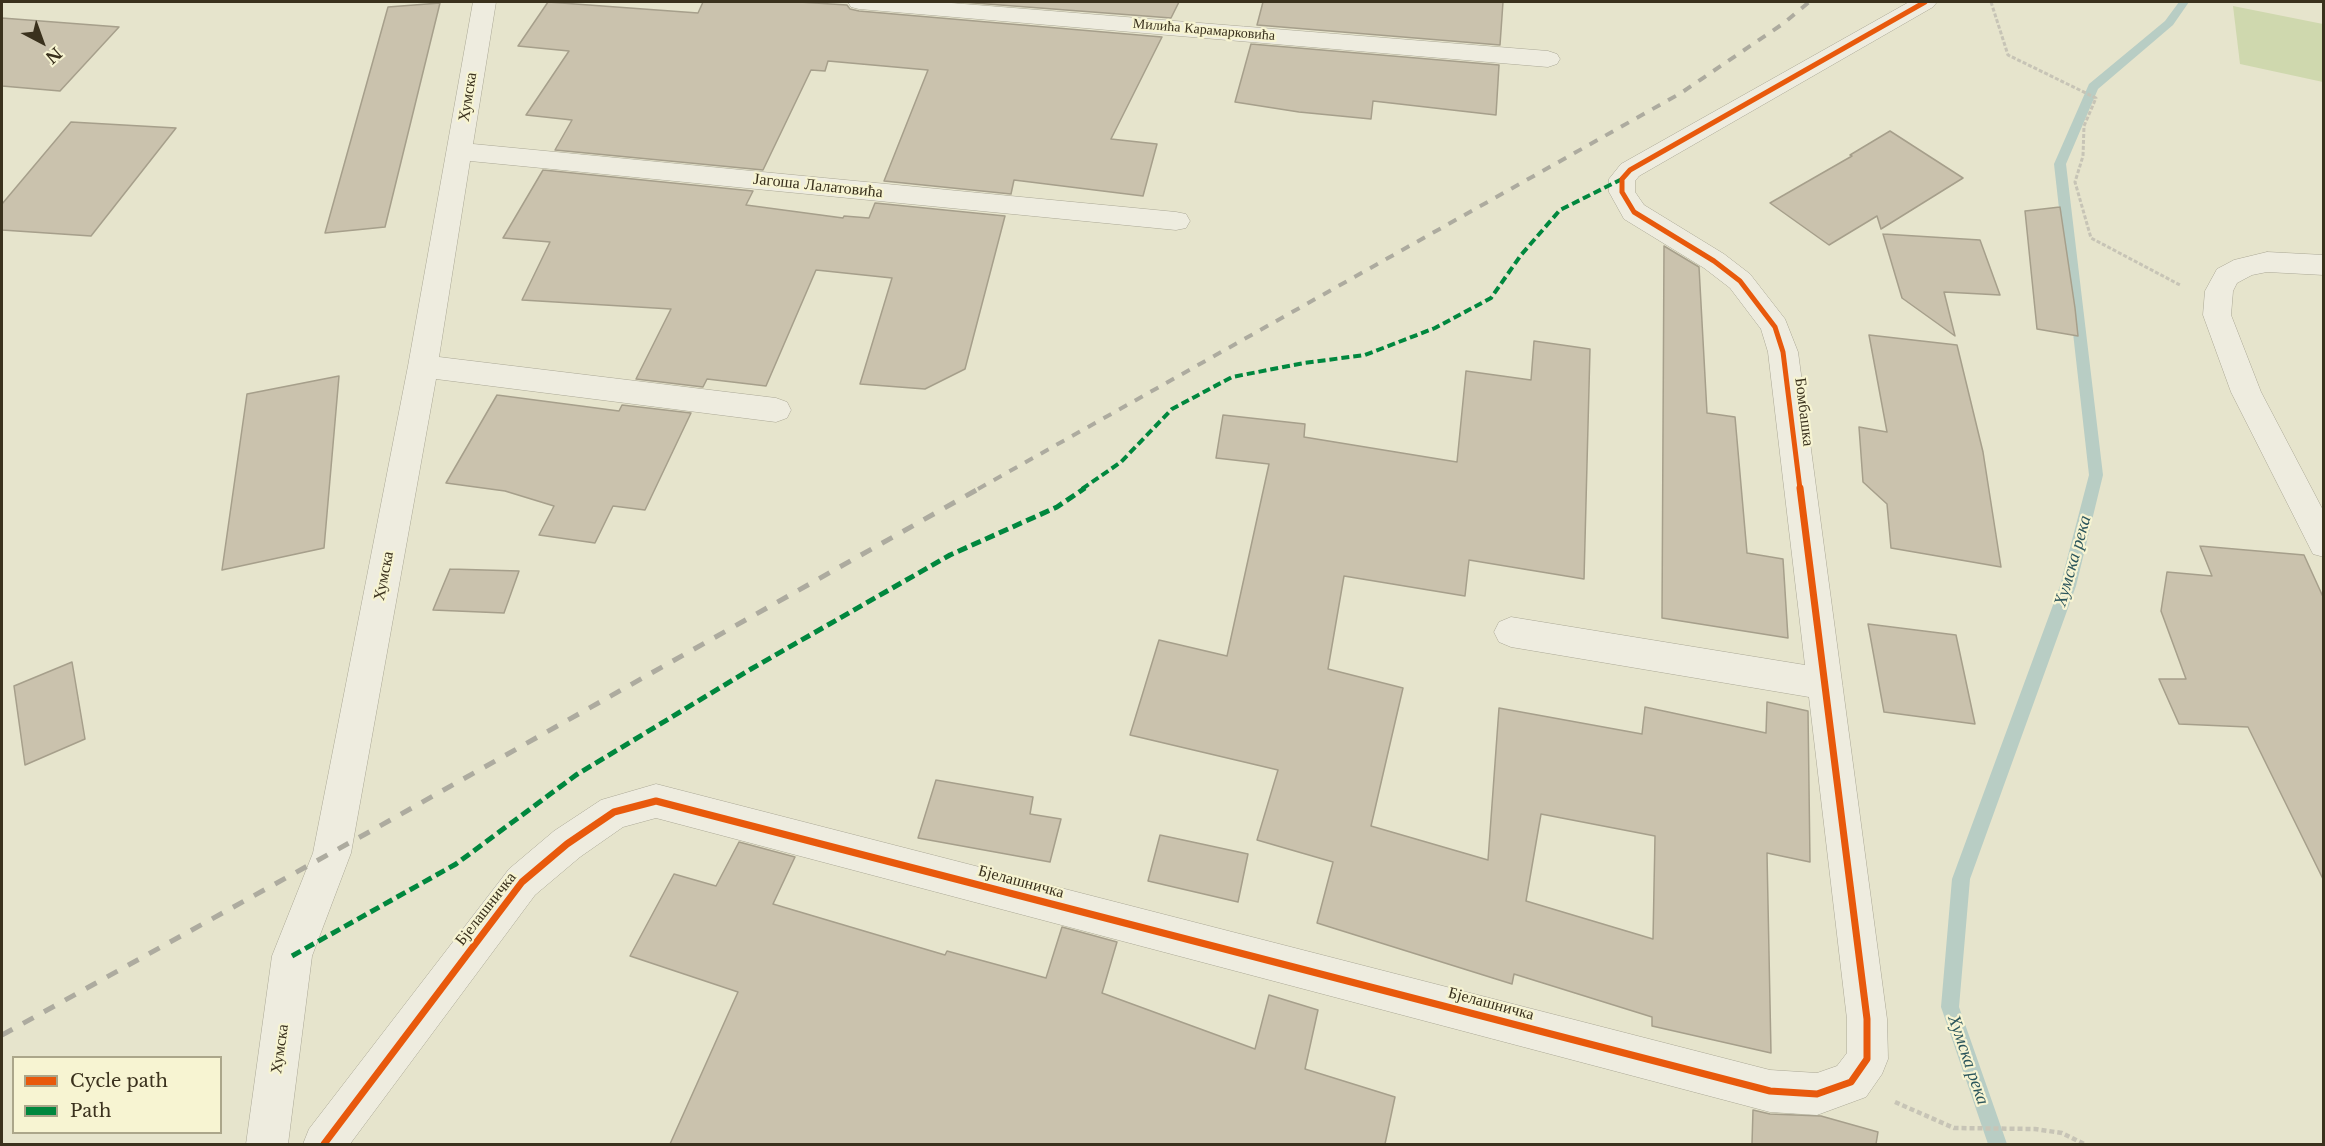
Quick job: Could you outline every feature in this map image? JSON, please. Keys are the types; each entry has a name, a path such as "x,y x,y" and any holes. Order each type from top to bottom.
{"street":[{"name":"Хумска","path":"267,1144 292,956 332,853 423,366 484,2"},
{"name":"Милића Карамарковића","path":"859,2 1548,59"},
{"name":"Бомбашка","path":"1851,1082 1867,1059 1867,1019 1783,352 1775,327 1761,306 1740,282 1714,261 1634,212 1622,192 1622,179 1630,170 1925,2"},
{"name":"Јагоша Лалатовића","path":"459,151 1176,221"},
{"path":"2324,265 2266,262 2244,267 2227,276 2219,291 2217,305 2217,315 2246,392 2324,544"},
{"path":"423,366 776,410"},
{"path":"1511,632 1825,684"},
{"name":"Бјелашничка","path":"324,1144 522,882 567,844 615,812 656,801 1770,1091 1817,1094 1851,1082"}],"path":[{"path":"1991,2 2008,55 2096,98 2084,126 2083,156 2075,182 2091,238 2217,305"},
{"path":"1851,1082 1954,1128 2035,1129 2062,1133 2084,1144"}],"green space":[{"path":"2233,6 2323,24 2323,82 2240,64"}],"building":[{"path":"548,2 698,13 703,2 799,2 847,5 850,9 859,11 1162,37 1111,139 1157,144 1143,196 1014,180 1011,194 884,181 928,70 828,61 825,71 811,70 763,170 555,150 572,120 526,115 569,51 518,46"},
{"path":"961,2 1179,2 1171,18"},
{"path":"1263,2 1503,2 1500,45 1257,25"},
{"path":"440,3 385,227 325,233 388,7"},
{"path":"2,18 119,27 60,91 2,86"},
{"path":"1251,44 1499,65 1496,115 1373,101 1371,119 1299,112 1235,102"},
{"path":"71,122 176,128 91,236 2,230 2,204"},
{"path":"1890,131 1963,178 1881,229 1877,216 1829,245 1770,203 1852,156 1850,155"},
{"path":"543,170 753,191 746,205 843,218 844,216 869,218 875,203 1005,216 965,369 925,389 860,384 892,278 816,270 766,386 707,379 703,387 636,379 671,309 522,300 550,242 503,238"},
{"path":"2060,207 2078,336 2037,329 2025,211"},
{"path":"1883,234 1980,240 2000,295 1944,292 1955,336 1902,298"},
{"path":"1664,246 1699,267 1707,413 1735,417 1747,553 1783,559 1788,638 1662,618"},
{"path":"1869,335 1957,345 1983,452 2001,567 1891,548 1887,504 1863,482 1859,427 1887,432"},
{"path":"1534,341 1590,349 1584,579 1469,560 1465,596 1344,576 1328,669 1403,688 1371,826 1488,860 1499,708 1642,734 1645,707 1766,733 1767,702 1808,711 1810,862 1767,853 1771,1053 1652,1026 1652,1017 1514,974 1512,984 1317,923 1333,862 1257,840 1278,770 1130,735 1159,640 1227,656 1269,464 1216,458 1223,415 1305,424 1304,437 1457,462 1466,371 1531,380","holes":["1541,814 1655,836 1653,939 1526,901"]},
{"path":"339,376 324,548 222,570 247,394"},
{"path":"497,395 619,411 622,405 691,413 645,510 613,506 595,543 539,535 554,506 505,491 446,483"},
{"path":"2200,546 2304,555 2324,599 2324,881 2248,727 2179,724 2159,679 2186,679 2161,611 2167,572 2212,576"},
{"path":"450,569 519,571 504,613 433,610"},
{"path":"1868,624 1956,635 1975,724 1884,712"},
{"path":"72,662 85,739 25,765 14,686"},
{"path":"936,780 1033,797 1030,814 1061,819 1050,862 918,838"},
{"path":"1160,835 1248,854 1238,902 1148,881"},
{"path":"739,842 795,857 773,904 945,955 947,951 1046,978 1062,927 1117,942 1102,993 1255,1049 1269,995 1318,1010 1305,1069 1395,1097 1385,1144 670,1144 738,992 630,956 674,874 716,886"},
{"path":"1753,1110 1770,1114 1821,1116 1878,1132 1876,1144 1752,1144"}],"waterway":[{"name":"Хумска река","path":"1997,1144 1950,1007 1961,879 2068,586 2096,475 2060,164 2093,87 2169,23 2184,2"}],"railway":[{"path":"978,489 1681,93 1784,23 1809,2"},
{"path":"2,1035 378,827 980,488"}],"marked path":[{"path":"292,956 456,864 576,775 751,669 950,555 1057,507 1121,462 1172,409 1232,377 1304,363 1365,355 1435,328 1491,298 1521,255 1560,210 1622,179"}],"cycle path":[{"path":"324,1144 522,882 567,844 614,812 656,801 1770,1091 1817,1094 1851,1082 1867,1059 1867,1019 1783,352 1775,327 1740,281 1714,261 1634,212 1622,192 1622,179 1630,170 1925,2"}]}
